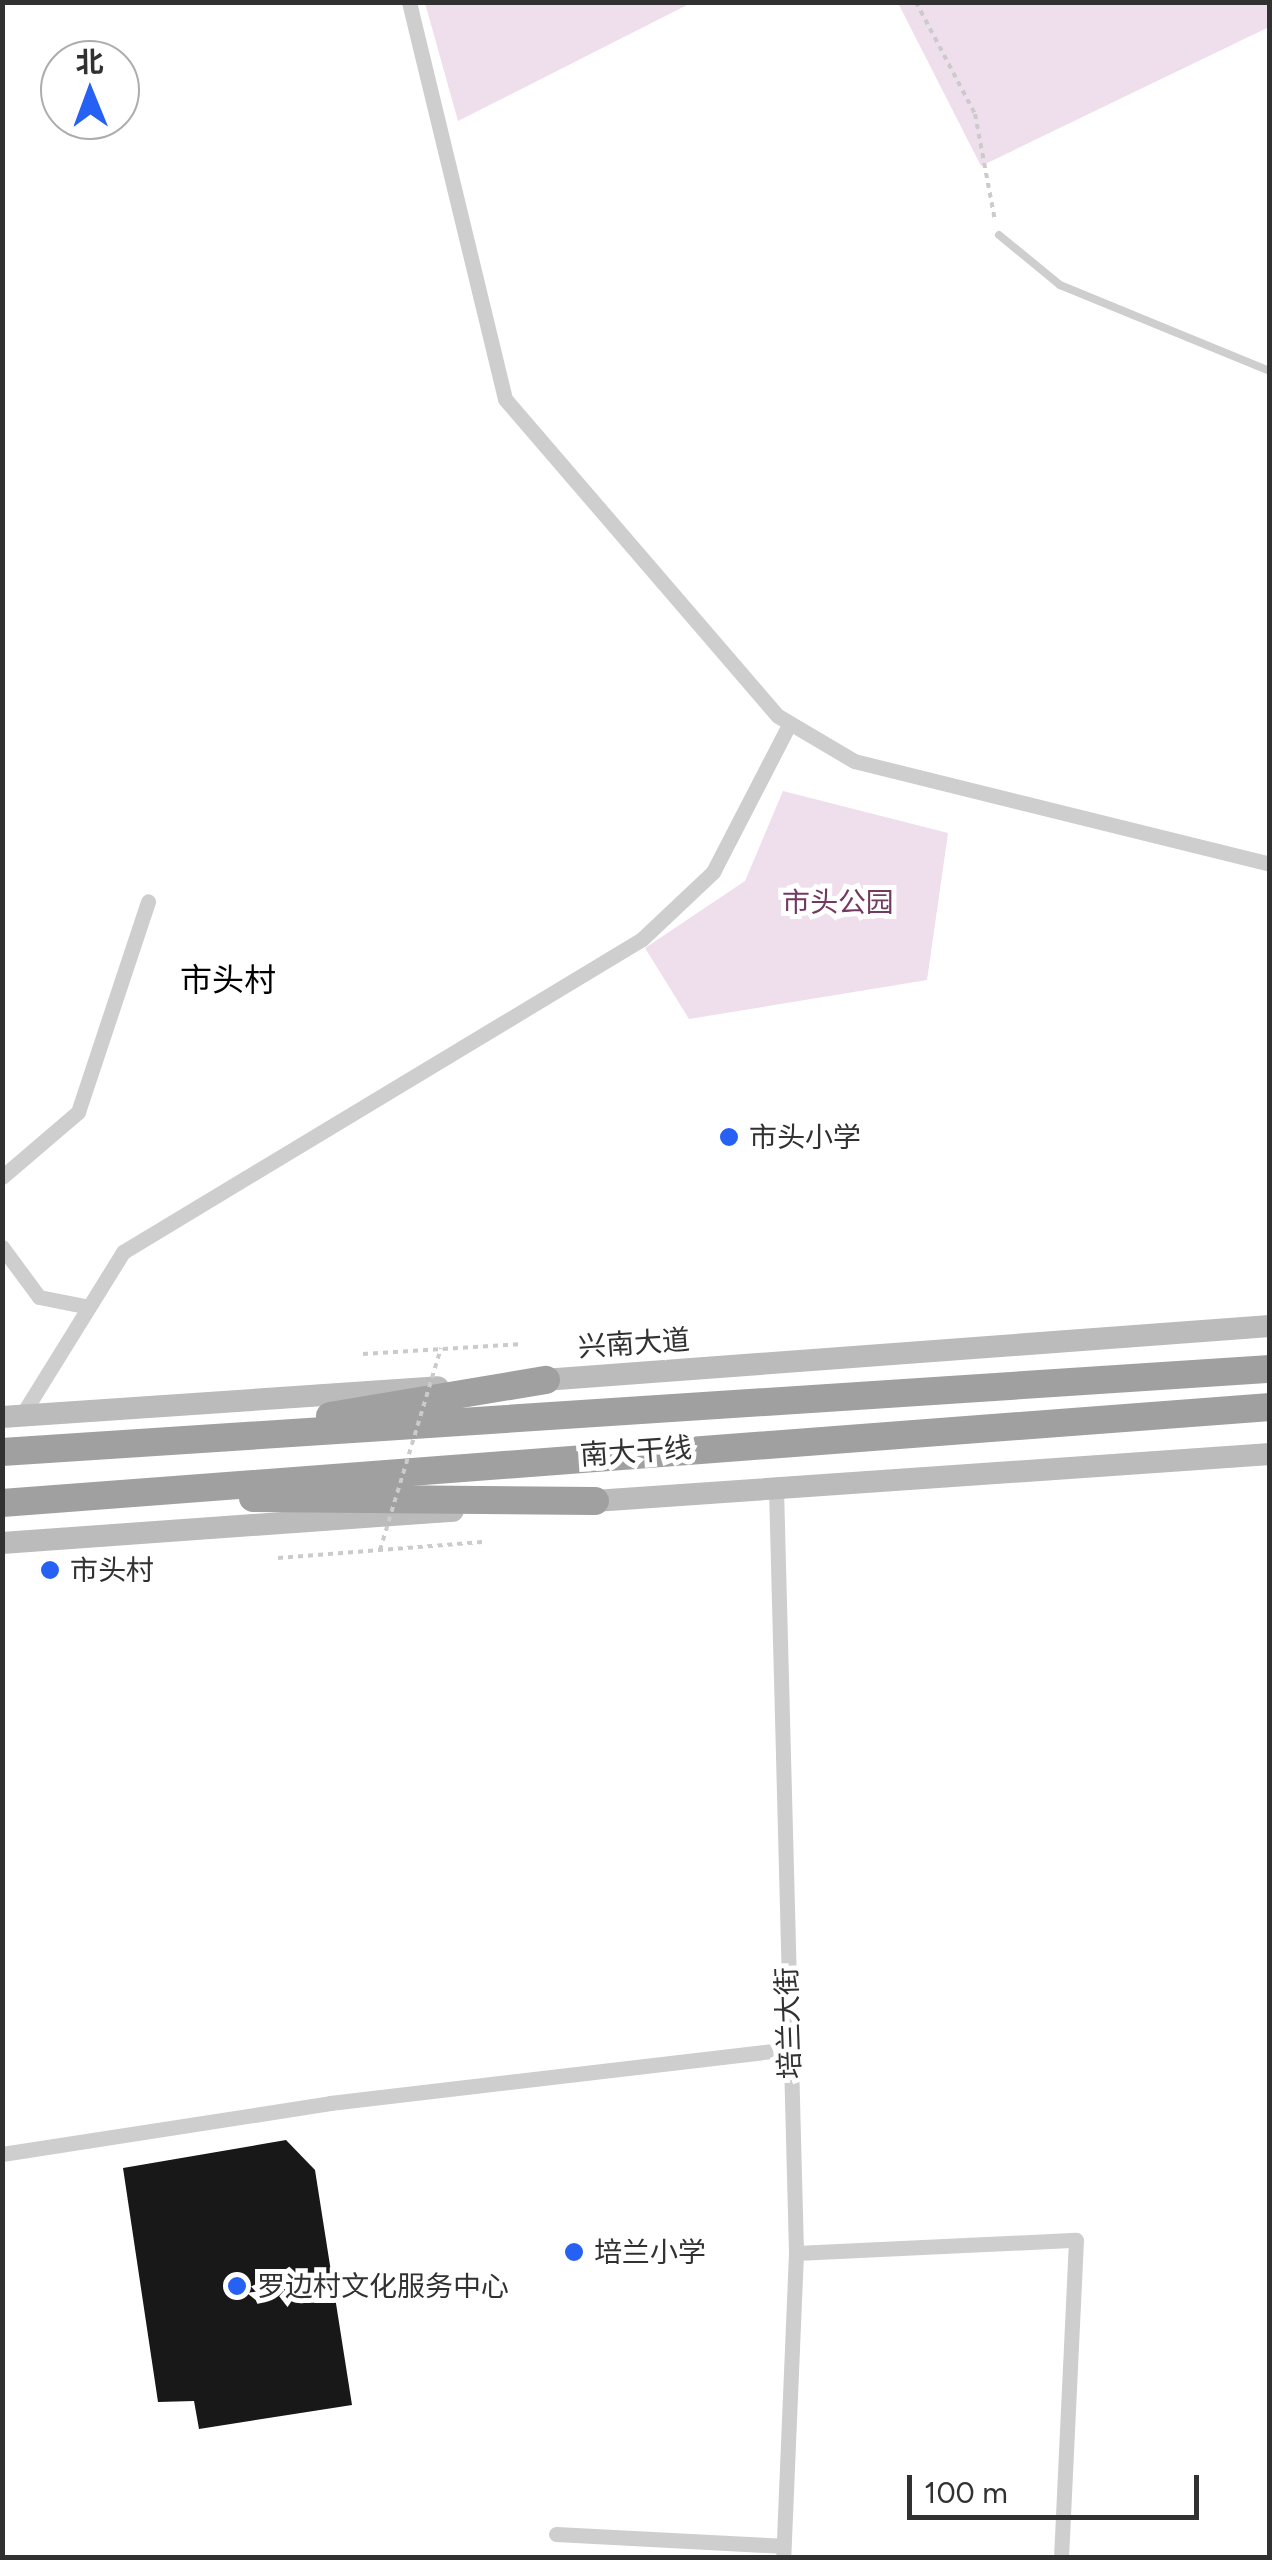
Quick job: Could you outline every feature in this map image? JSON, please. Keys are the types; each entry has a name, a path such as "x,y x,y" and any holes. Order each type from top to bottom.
{"highway":[{"name":"南大干线","path":"2,1452 1270,1369"},
{"path":"186,1440 546,1380"},
{"name":"南大干线","path":"2,1503 1270,1407"},
{"path":"82,1496 595,1501"}],"main road":[{"name":"兴南大道","path":"12,1416 1270,1326"},
{"path":"2,1543 1270,1454"}],"street":[{"path":"409,2 506,399 556,468 790,726 854,762 1270,864"},
{"path":"12,1416 123,1252 642,939 713,872 790,726"},
{"path":"2,1177 78,1112 148,902"},
{"path":"2,1247 39,1298 85,1306"},
{"name":"培兰大街","path":"776,1488 796,2252 782,2552"},
{"path":"2,2154 330,2103 788,2048"},
{"path":"796,2252 1076,2240 1061,2558"},
{"path":"556,2534 782,2552"},
{"path":"664,2558 665,2540"}],"lane":[{"path":"999,235 1060,284 1270,371"}],"path":[{"path":"916,2 975,114 999,235"},
{"path":"363,1354 523,1344"},
{"path":"380,1550 441,1348"},
{"path":"278,1558 482,1542"}],"green space":[{"path":"425,3 691,3 458,121"},
{"path":"898,3 1269,3 1269,27 981,166"},
{"name":"市头公园","path":"783,791 948,833 927,980 689,1019 645,948 745,881"}],"building":[{"name":"罗边村文化服务中心","path":"286,2140 315,2170 352,2405 199,2429 194,2401 158,2402 123,2168"}],"place":[{"name":"市头小学","path":"729,1137"},
{"name":"市头村","path":"50,1570"},
{"name":"培兰小学","path":"574,2252"},
{"name":"罗边村文化服务中心","path":"237,2286"}],"district":[{"name":"市头村","path":"228,980"}]}
